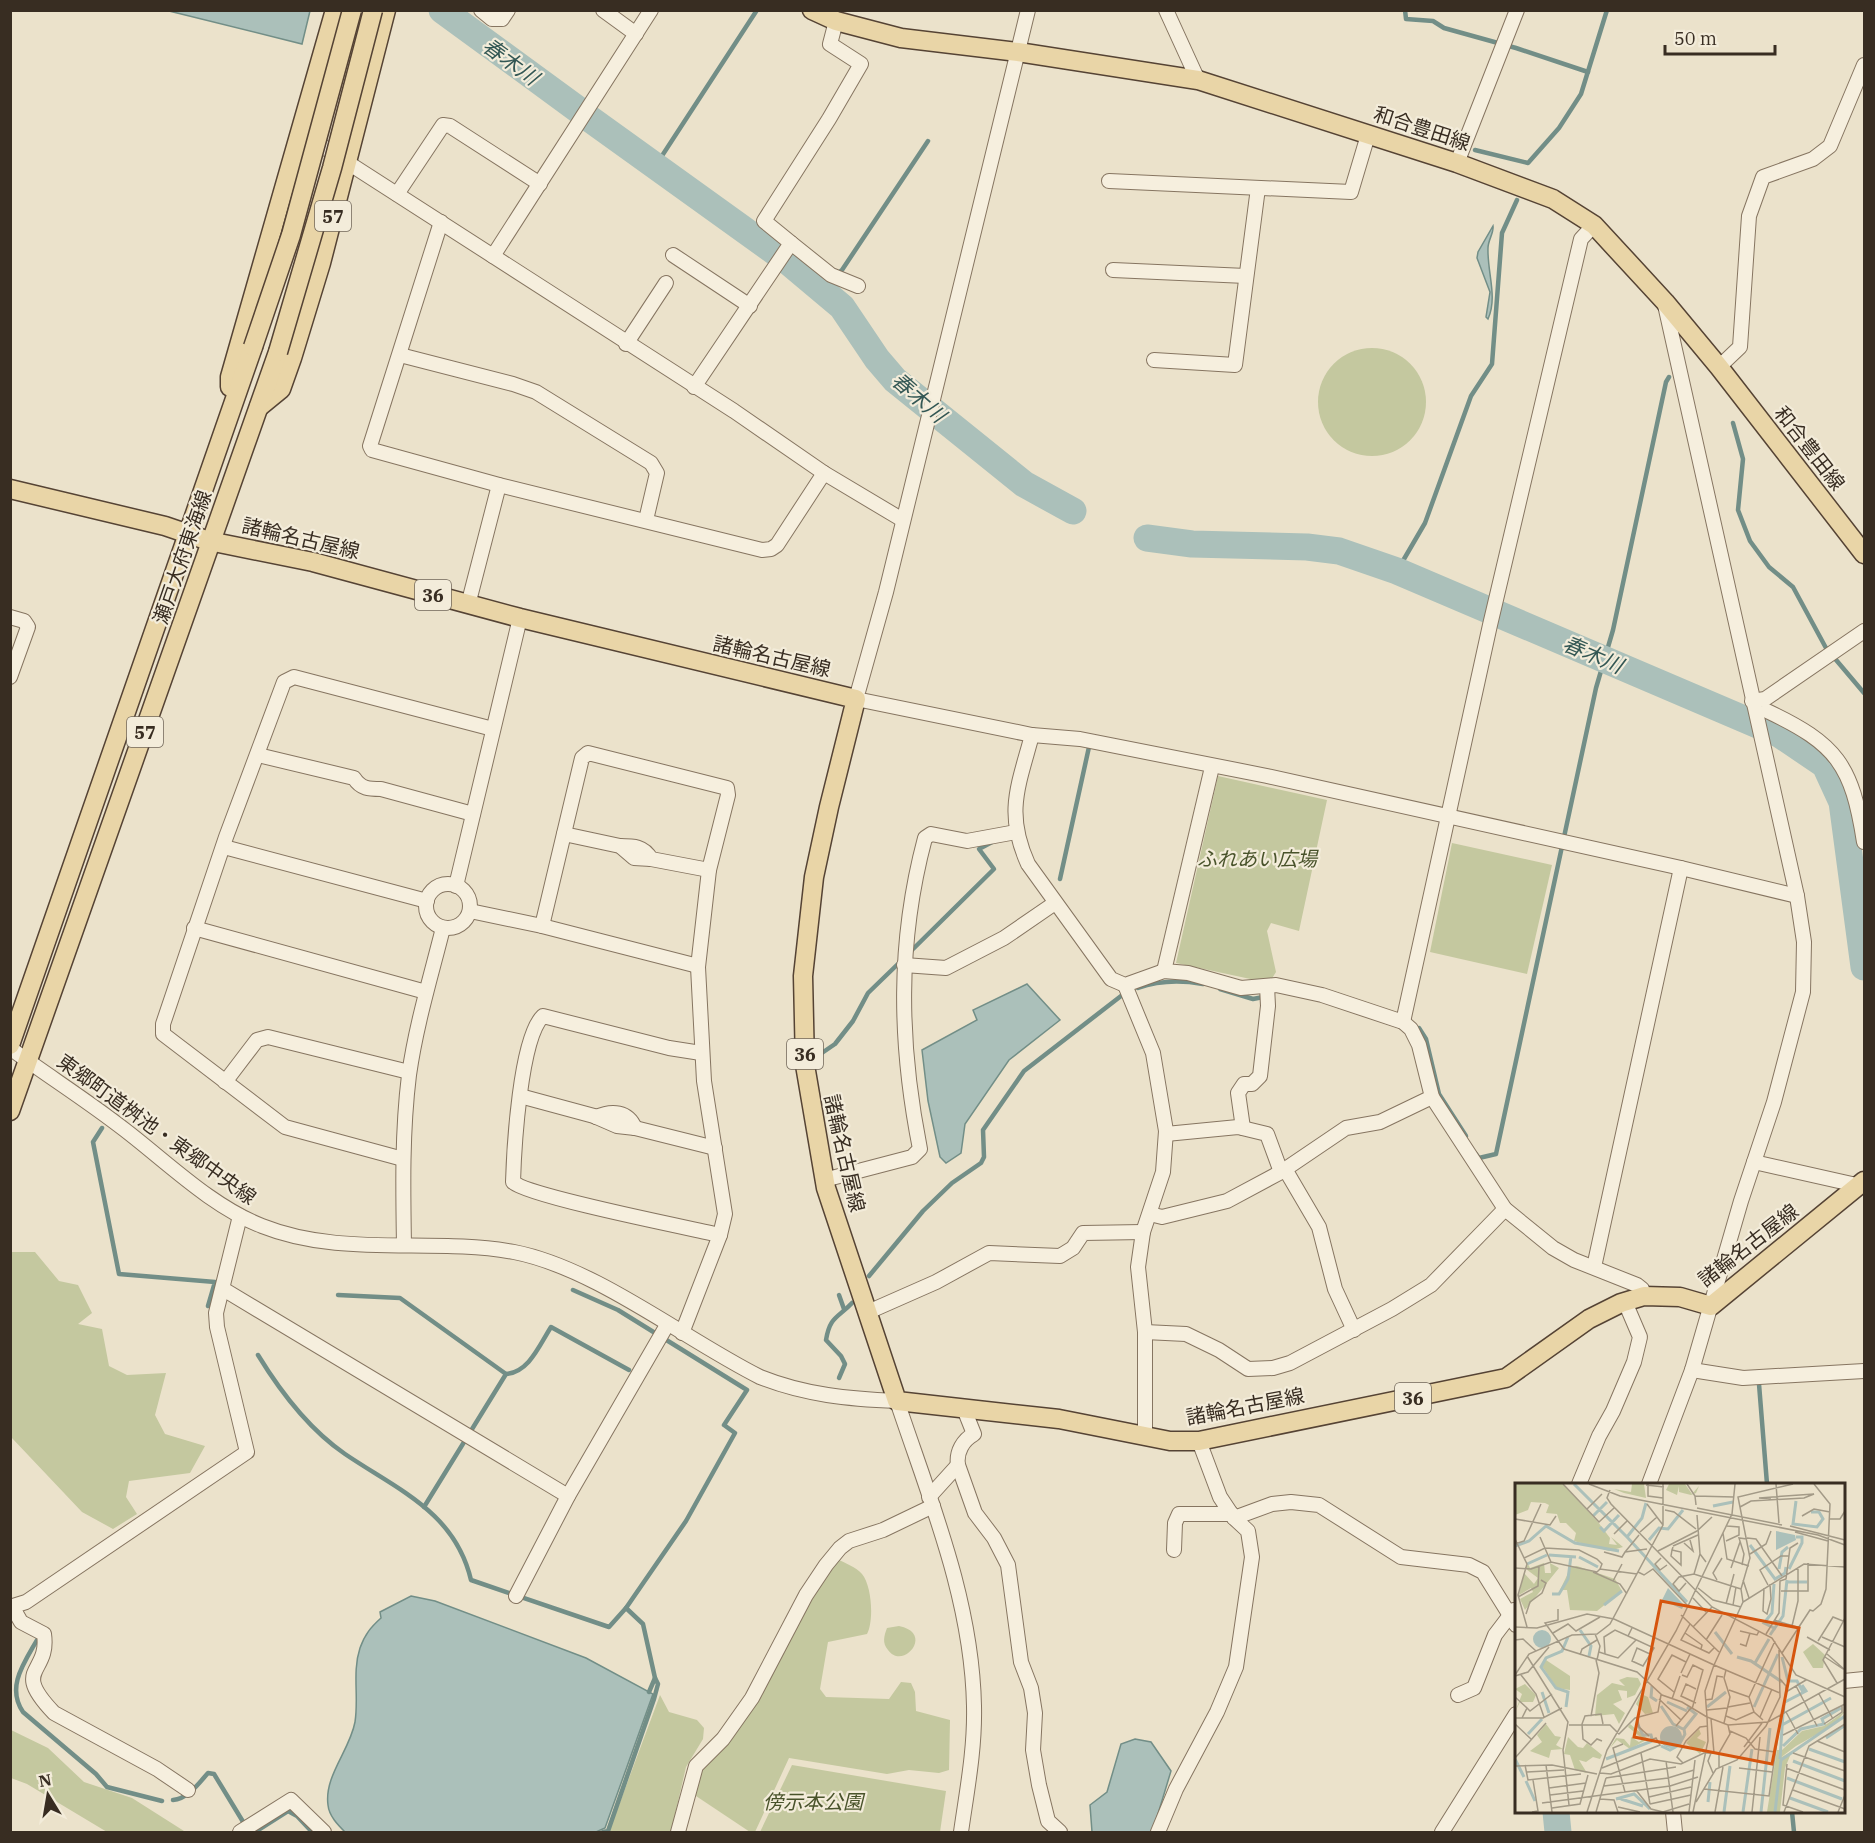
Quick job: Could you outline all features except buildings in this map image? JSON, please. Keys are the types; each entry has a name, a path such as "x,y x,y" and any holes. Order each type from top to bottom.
{"main road":[{"name":"57","path":"232,406 230,377 335,10"},
{"name":"瀬戸大府東海線","path":"10,1047 291,235 352,10"},
{"name":"瀬戸大府東海線","path":"10,1111 182,628 209,541 278,352 332,168 373,10"},
{"name":"57","path":"257,408 280,389 292,358 321,263 386,10"},
{"name":"和合豊田線","path":"812,10 836,21 901,38 1018,52 1198,80 1457,163 1553,199 1594,225 1665,302 1719,367 1864,554"},
{"name":"諸輪名古屋線","path":"10,489 209,541 313,562 468,605 856,699 820,845 803,976 805,1065 824,1180 897,1401 1059,1419 1170,1442 1199,1441 1506,1378 1588,1319 1625,1302 1644,1296 1680,1297 1711,1306 1860,1185"}],"street":[{"path":"481,10 492,18 502,19 508,10"},
{"path":"603,10 636,34"},
{"path":"493,256 651,10"},
{"path":"1028,10 936,388 856,699 1032,735 1080,739 1212,766 1447,816 1797,896"},
{"path":"1166,10 1198,80"},
{"path":"1457,163 1517,10"},
{"path":"836,21 830,44 861,63 764,221 831,275 858,286"},
{"path":"1719,367 1740,346 1749,216 1763,177 1814,159 1830,146 1864,65"},
{"path":"397,194 443,125 450,126 540,184"},
{"path":"301,133 824,473 901,519"},
{"path":"1109,181 1351,192 1368,135"},
{"path":"1154,360 1235,364 1258,188"},
{"path":"441,222 370,446 372,450 499,485 762,550 771,549 777,544 824,473"},
{"path":"1403,1022 1447,816 1581,240 1594,225"},
{"path":"694,387 791,243"},
{"path":"673,255 750,306"},
{"path":"1113,270 1246,276"},
{"path":"626,344 666,283"},
{"path":"1650,1483 1692,1370 1774,1102 1803,992 1804,942 1797,896 1760,738 1665,302"},
{"path":"400,355 536,392 651,463 657,473 646,520"},
{"path":"468,605 499,485"},
{"path":"10,617 24,621 28,627 10,677"},
{"path":"456,886 520,618"},
{"path":"1753,703 1765,699 1864,631"},
{"path":"403,1159 285,1127 163,1034 162,1030 194,928 284,682 294,677 493,729"},
{"path":"1767,711 1815,736 1840,761 1855,794 1864,842"},
{"path":"1032,735 1018,786 1016,832 1028,864 1055,903 1112,979 1125,985 1153,1053 1166,1134 1163,1172 1143,1232 1138,1267 1145,1332 1144,1435"},
{"path":"542,926 582,758 588,753 723,785 727,788 728,795 709,870 698,966 701,1053 724,1204 720,1235 682,1333"},
{"path":"258,755 354,778 359,786 381,789 473,814"},
{"path":"1164,971 1212,766"},
{"path":"824,1180 918,1153 905,1060 904,965 908,923 925,838 931,834 962,841 1016,832"},
{"path":"564,834 620,846 634,858 709,870"},
{"path":"224,847 427,900"},
{"path":"1594,1267 1681,868"},
{"path":"449,884 456,886 467,896 470,910 463,922 450,928 443,928 431,921 426,908 427,900 435,888 449,884"},
{"path":"904,965 946,968 1004,938 1055,903"},
{"path":"470,910 698,966"},
{"path":"194,928 426,992"},
{"path":"404,1245 403,1159 410,1072 426,992 443,928"},
{"path":"1125,985 1164,971 1188,973 1241,988 1276,985 1322,995 1403,1022 1411,1029 1419,1045 1432,1097 1505,1209 1553,1248 1575,1260 1637,1285 1644,1296"},
{"path":"1243,1128 1238,1093 1244,1084 1252,1084 1260,1076 1268,1006 1267,986"},
{"path":"701,1053 669,1048 543,1016 537,1023 520,1096 514,1143 513,1182 518,1187 720,1235"},
{"path":"225,1082 256,1040 268,1037 410,1072"},
{"name":"東郷町道桝池・東郷中央線","path":"10,1047 240,1216 281,1233 327,1242 480,1247 534,1257 586,1278 726,1360 789,1388 844,1399 897,1401"},
{"path":"520,1096 596,1117 626,1129 635,1128 715,1148"},
{"path":"1150,1214 1162,1217 1227,1200 1283,1171 1347,1128 1380,1122 1432,1097"},
{"path":"1166,1134 1243,1128 1267,1134 1283,1171 1319,1227 1335,1289 1354,1330"},
{"path":"1754,1162 1860,1185"},
{"path":"1145,1332 1186,1334 1219,1350 1242,1367 1258,1370 1290,1363 1354,1330 1431,1285 1505,1209"},
{"path":"188,1790 157,1769 54,1713 41,1700 33,1690 33,1678 34,1669 46,1645 44,1634 21,1622 15,1616 12,1607 26,1602 247,1452 217,1327 216,1313 240,1216"},
{"path":"868,1312 936,1282 989,1253 1060,1256 1073,1248 1083,1233 1143,1232"},
{"path":"223,1289 568,1496"},
{"path":"1580,1483 1634,1362 1640,1337 1625,1302"},
{"path":"516,1596 568,1496 667,1325"},
{"path":"1692,1370 1743,1378 1864,1371"},
{"path":"897,1401 954,1572 971,1670 974,1706 971,1778 961,1833"},
{"path":"964,1409 974,1434 965,1439 957,1457 958,1465 975,1513 994,1538 1008,1565 1021,1662 1031,1688 1035,1713 1033,1750 1039,1785 1048,1821 1060,1833"},
{"path":"1162,1830 1176,1789 1217,1712 1236,1666 1252,1557 1248,1531 1233,1516 1220,1497 1199,1441"},
{"path":"678,1833 696,1766 723,1739 752,1698 806,1595 826,1565 849,1541 883,1530 931,1502 958,1465"},
{"path":"1174,1550 1175,1523 1179,1514 1233,1516 1272,1504 1291,1502 1319,1505 1401,1557 1469,1565 1483,1572 1514,1616 1495,1635 1474,1688 1458,1695"},
{"path":"1845,1681 1864,1679"},
{"path":"1442,1833 1515,1716"},
{"path":"240,1833 291,1800 324,1833"},
{"path":"1673,1813 1675,1833"}],"green space":[{"path":"1372,348 1393,352 1410,364 1422,381 1426,402 1422,423 1410,440 1393,452 1372,456 1351,452 1334,440 1322,423 1318,402 1322,381 1334,364 1351,352"},
{"name":"ふれあい広場","path":"1218,776 1327,800 1299,931 1271,923 1267,931 1276,972 1269,983 1176,963"},
{"path":"1452,843 1552,865 1527,974 1430,952"},
{"path":"11,1252 35,1252 59,1281 78,1285 92,1313 78,1324 102,1329 109,1366 127,1375 166,1373 155,1415 165,1434 205,1446 190,1473 129,1481 126,1497 137,1514 113,1529 82,1512 11,1437"},
{"path":"837,1559 857,1569 865,1579 870,1595 871,1621 867,1634 828,1642 820,1689 826,1697 889,1699 901,1682 911,1683 915,1692 916,1711 950,1720 949,1770 939,1773 909,1770 887,1774 789,1758 755,1832 750,1832 693,1794 701,1768"},
{"path":"899,1626 909,1630 915,1636 913,1648 901,1656 894,1655 884,1642 887,1628"},
{"path":"660,1695 669,1712 697,1720 704,1728 703,1739 686,1767 671,1832 609,1832"},
{"path":"11,1730 48,1748 84,1782 132,1798 184,1831 107,1832 27,1784 11,1778"},
{"name":"傍示本公園","path":"792,1765 946,1791 940,1832 760,1832"}],"water":[{"path":"310,10 302,44 169,11"},
{"path":"1493,226 1488,248 1492,302 1488,319 1486,317 1490,292 1477,258"},
{"path":"1027,984 1060,1020 1009,1060 965,1124 961,1153 946,1163 940,1157 928,1101 922,1050 977,1020 973,1010"},
{"path":"411,1596 435,1601 586,1658 653,1694 605,1828 596,1832 345,1832 337,1823 329,1809 328,1794 333,1773 348,1743 355,1722 356,1666 360,1648 369,1631 381,1618 380,1612"},
{"path":"1135,1739 1151,1742 1171,1771 1154,1827 1150,1832 1092,1832 1090,1805 1107,1792 1121,1744"}],"waterway":[{"name":"春木川","path":"442,10 580,111"},
{"path":"656,165 757,10"},
{"path":"1405,10 1406,19 1433,21 1444,28 1516,48 1588,72"},
{"path":"1475,150 1528,163 1559,128 1581,94 1607,10"},
{"name":"春木川","path":"590,119 775,252"},
{"path":"820,288 842,270 928,141"},
{"path":"1397,571 1425,523 1471,396 1492,364 1502,233 1517,200"},
{"name":"春木川","path":"786,260 842,307 877,359 895,380 1024,484 1073,511"},
{"path":"1476,1154 1479,1158 1496,1154 1596,688 1613,630 1666,382 1669,377"},
{"path":"1733,423 1743,459 1738,510 1750,541 1769,567 1793,587 1826,648 1864,693"},
{"name":"春木川","path":"1147,538 1192,544 1307,547 1339,551 1397,571 1779,734 1825,765 1842,802 1864,967"},
{"path":"1060,879 1089,747"},
{"path":"910,952 994,869 979,849 994,841"},
{"path":"816,1057 835,1044 853,1021 868,993 900,962"},
{"path":"1138,988 1170,981 1203,984"},
{"path":"1220,989 1253,999 1263,997"},
{"path":"869,1276 923,1211 952,1183 981,1163 984,1157 983,1130 1024,1071 1121,996"},
{"path":"1419,1028 1426,1039 1439,1094 1466,1136"},
{"path":"102,1128 93,1142 119,1274 215,1282 208,1306"},
{"path":"573,1290 618,1310 747,1390 724,1425 735,1433 686,1521 626,1608 643,1624 655,1678 649,1692"},
{"path":"338,1295 400,1298 506,1374 514,1372 527,1363 538,1350 551,1327 629,1370"},
{"path":"839,1295 844,1309"},
{"path":"839,1378 845,1364 841,1356 826,1340 832,1322 852,1303"},
{"path":"258,1355 286,1396 308,1422 345,1454 404,1492 438,1520 452,1537 463,1557 471,1580 609,1627 626,1608"},
{"path":"424,1507 506,1374"},
{"path":"1759,1384 1767,1483"},
{"path":"37,1640 22,1666 17,1684 18,1703 23,1712 96,1774 107,1787 162,1801"},
{"path":"603,1832 608,1831 654,1699 658,1684 655,1678"},
{"path":"173,1800 188,1794 208,1773 214,1774 245,1825"},
{"path":"255,1832 288,1811 297,1816 312,1832"},
{"path":"1556,1813 1558,1832"},
{"path":"1792,1813 1794,1832"}]}
